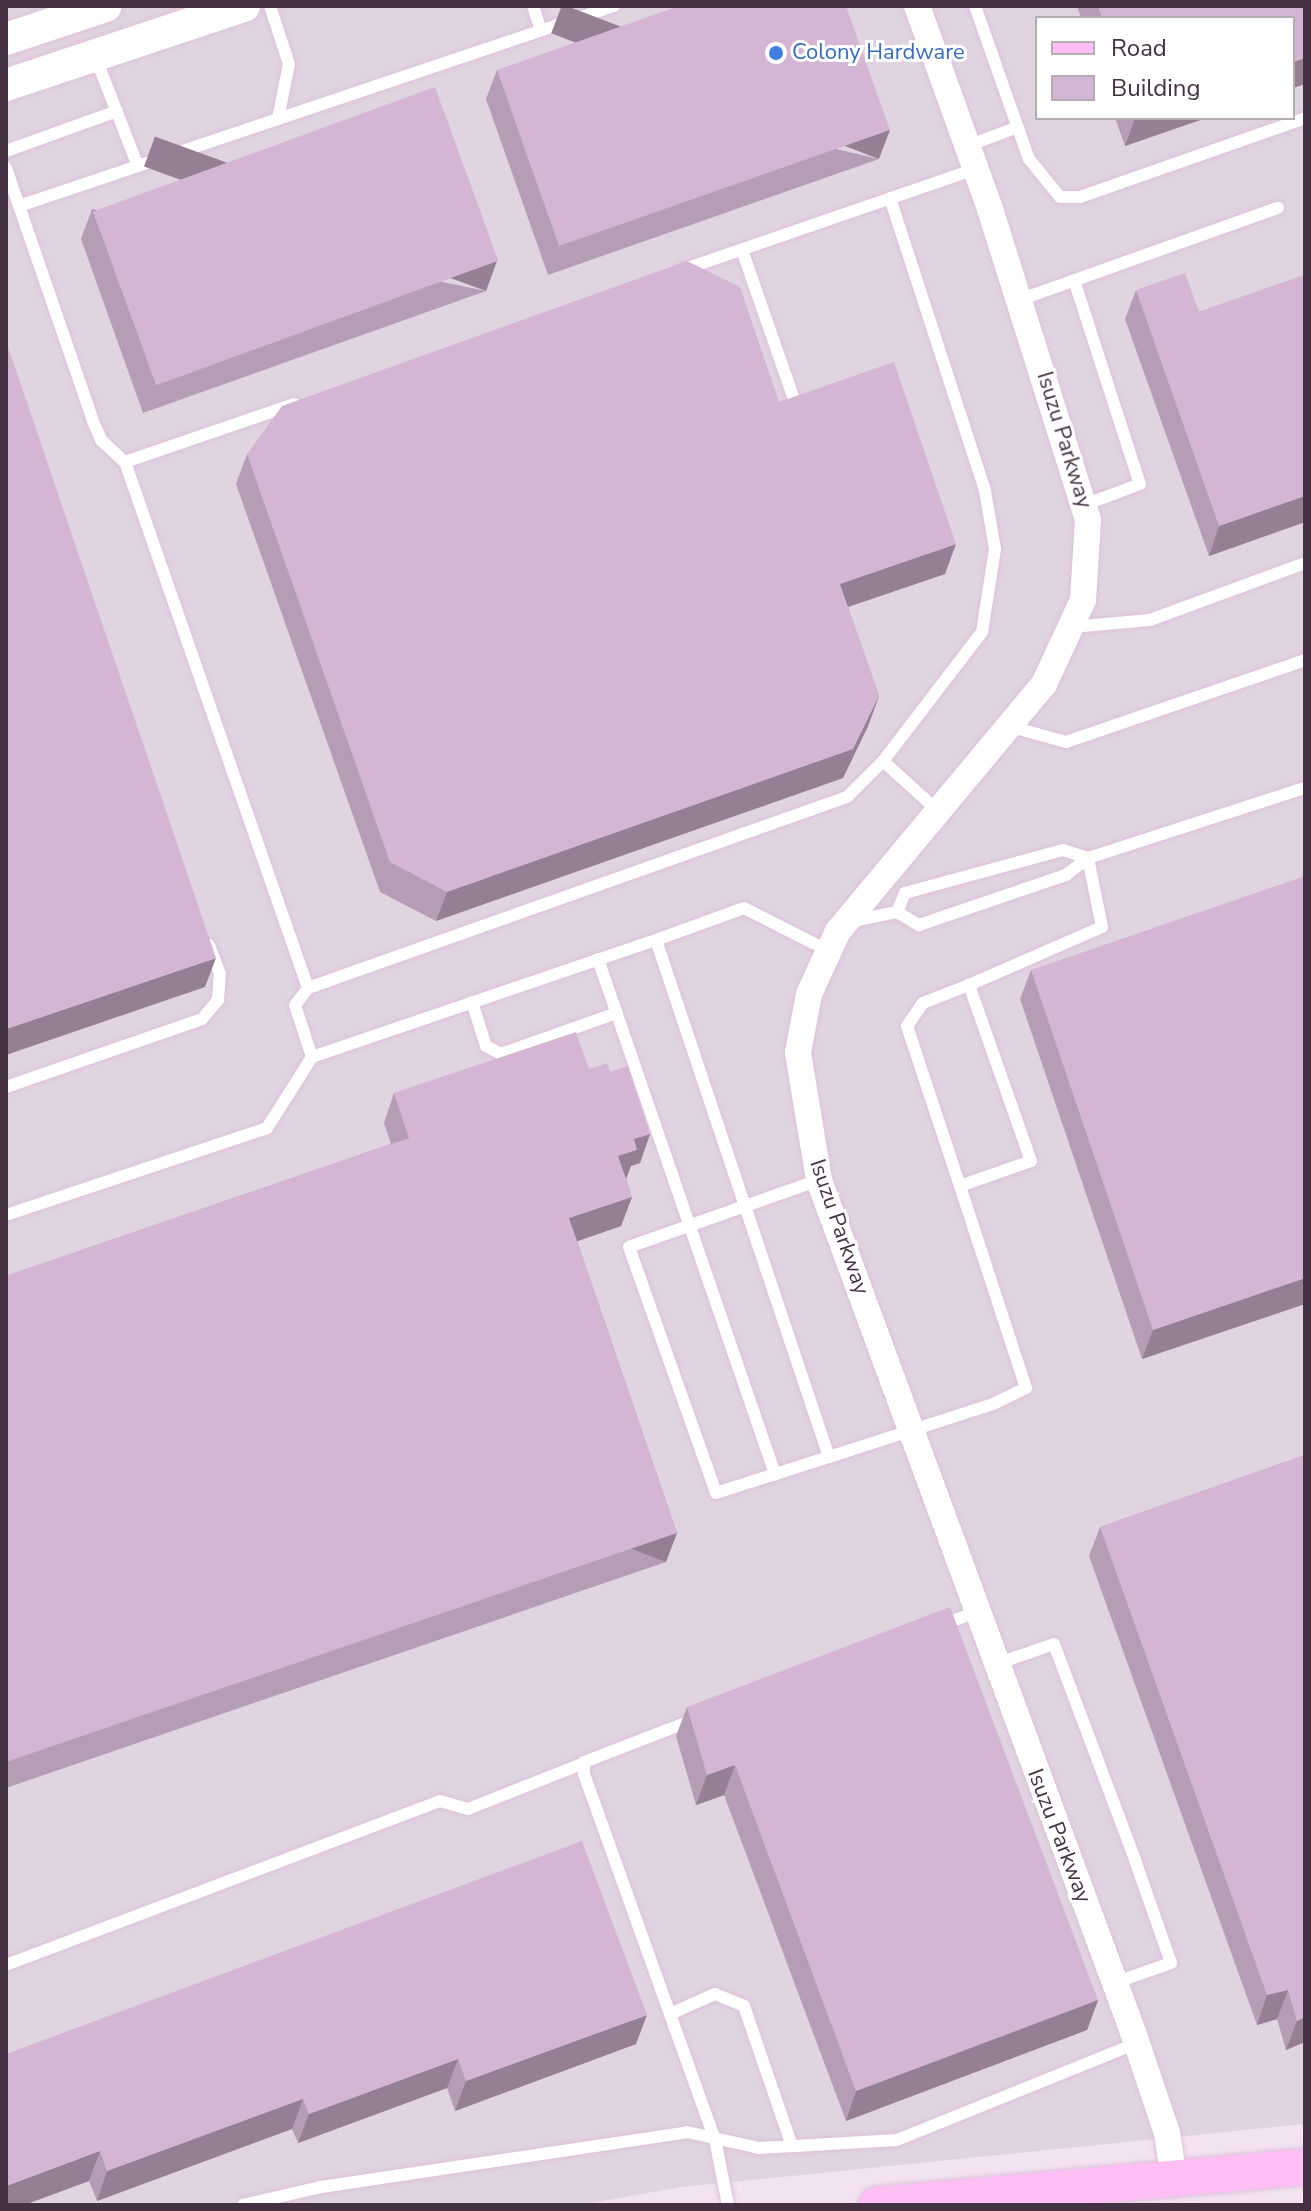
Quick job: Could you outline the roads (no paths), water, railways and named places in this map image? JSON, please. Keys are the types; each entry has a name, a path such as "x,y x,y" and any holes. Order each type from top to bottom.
{"main road":[{"path":"877,2205 1305,2167"}],"street":[{"path":"6,39 106,6"},
{"path":"6,85 244,6"},
{"name":"Isuzu Parkway","path":"917,6 1019,300 1084,505 1088,520 1083,600 1061,657 1012,727 936,809 845,923 809,994 798,1053 819,1180 995,1665 1137,2043 1167,2133 1174,2179"}],"lane":[{"path":"270,6 289,64 278,119"},
{"path":"533,6 541,30"},
{"path":"19,206 614,6"},
{"path":"975,6 1018,127 1043,180 1060,197 1080,197 1305,118"},
{"path":"95,56 137,164"},
{"path":"6,151 117,111"},
{"path":"666,276 890,198 971,158 1018,127"},
{"path":"6,168 93,421 101,440 125,462 308,988"},
{"path":"312,1057 295,1005 308,988 847,797 883,761 982,632 995,549 985,491 890,198"},
{"path":"1019,300 1278,208"},
{"path":"742,250 795,402"},
{"path":"1074,280 1140,484 1084,505"},
{"path":"125,462 305,400"},
{"path":"1072,627 1150,620 1305,563"},
{"path":"1012,727 1066,742 1305,660"},
{"path":"883,761 936,809"},
{"path":"845,923 897,912 919,925 1066,875 1088,858 1305,788"},
{"path":"897,912 905,893 1063,850 1088,858"},
{"path":"819,1180 629,1247 716,1493 1005,1400 1026,1388 907,1026 923,1003 1102,927 1088,858"},
{"path":"6,1215 267,1128 312,1057 744,908 829,951"},
{"path":"6,1087 202,1019 218,1000 220,974 204,930"},
{"path":"656,940 829,1457"},
{"path":"598,959 775,1474"},
{"path":"960,1186 1031,1161 969,985"},
{"path":"472,1002 486,1046 501,1054 617,1013"},
{"path":"932,1628 976,1612"},
{"path":"995,1665 1054,1644 1135,1860 1171,1963 1114,1983"},
{"path":"6,1965 440,1801 468,1809 715,1712"},
{"path":"584,1763 715,2139 728,2205"},
{"path":"670,2014 715,1994 744,2006 792,2146"},
{"path":"243,2205 321,2187 687,2132 759,2148 897,2140 1137,2043"}],"place":[{"name":"Colony Hardware","path":"776,53"}]}
